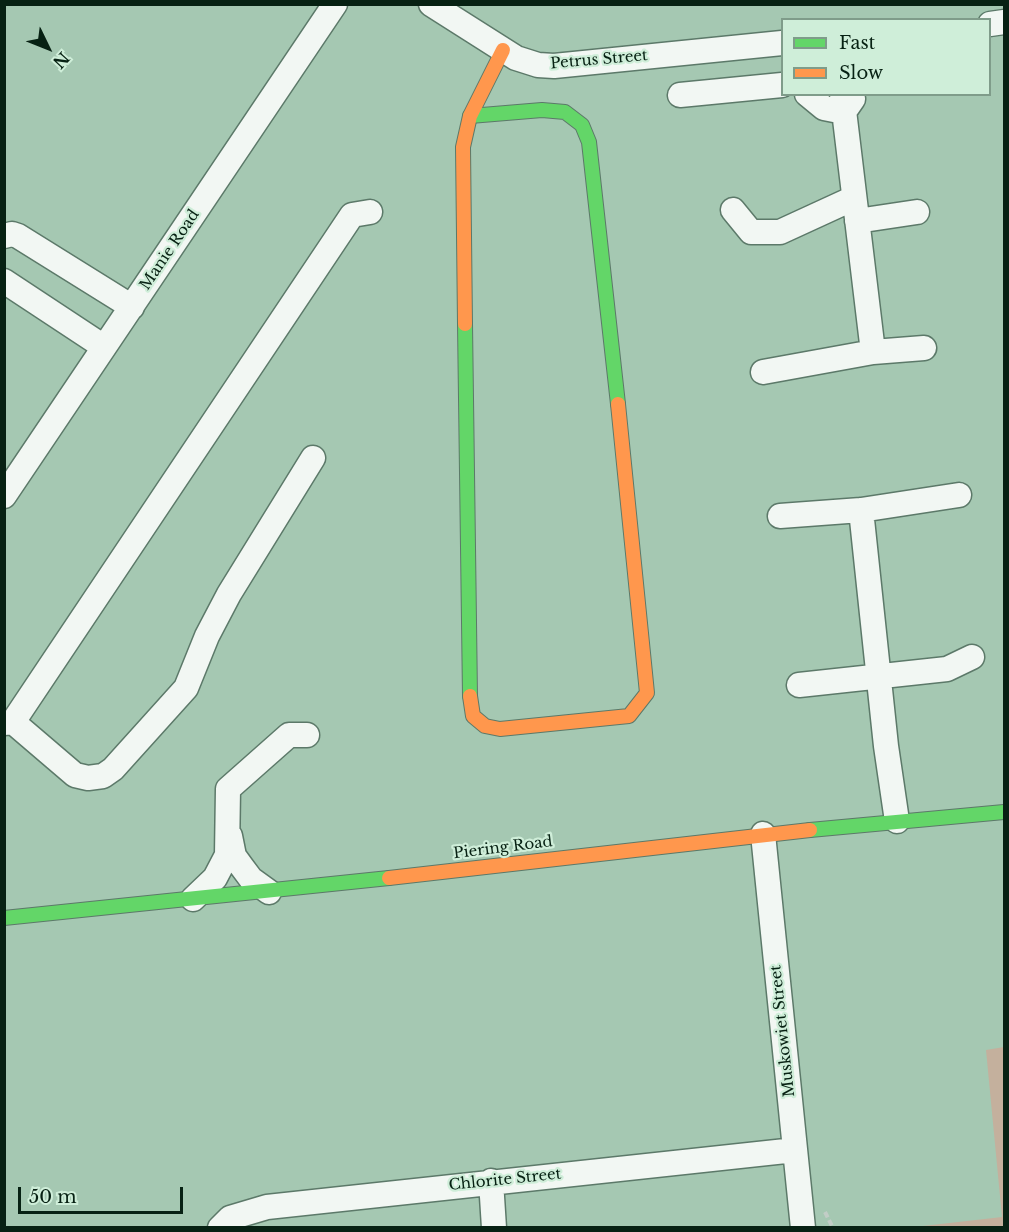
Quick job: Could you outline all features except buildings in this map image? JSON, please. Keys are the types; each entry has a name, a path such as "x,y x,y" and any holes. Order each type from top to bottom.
{"street":[{"name":"Manie Road","path":"4,496 335,4"},
{"name":"Petrus Street","path":"431,4 516,58 538,65 554,66 781,43"},
{"path":"471,116 542,110 565,112 582,125 589,142 647,675 647,693 629,716 500,729 485,726 473,716 470,709 463,147 471,116 503,50"},
{"path":"680,95 781,85"},
{"path":"809,96 824,108 847,100 856,209 873,352"},
{"path":"733,210 751,232 780,232 856,209 917,212"},
{"path":"313,458 229,594 207,636 186,688 113,769 103,776 88,778 75,775 9,723 352,215 370,212"},
{"path":"4,236 12,234 18,236 132,307"},
{"path":"4,281 104,347"},
{"path":"763,372 873,352 924,348"},
{"path":"780,516 861,510 959,495"},
{"path":"861,510 897,821"},
{"path":"799,685 947,669 972,657"},
{"path":"192,899 215,878 227,855 226,791 230,785 289,735 307,735"},
{"name":"Piering Road","path":"4,918 269,892 763,834 1005,812"},
{"path":"228,821 234,856 251,879 269,892"},
{"name":"Muskowiet Street","path":"763,834 803,1227"},
{"name":"Chlorite Street","path":"220,1227 230,1218 267,1208 491,1181 795,1149"},
{"path":"491,1181 494,1227"}],"shaded area":[{"path":"1004,1047 1004,1227 914,1227 1002,1217 986,1050"}],"traffic: fast":[{"path":"470,116 542,110 565,112 582,125 589,142 618,404"},
{"path":"465,324 470,696"},
{"path":"810,830 1004,812"},
{"path":"4,918 389,878"}],"traffic: slow":[{"path":"465,324 463,147 470,116 503,50"},
{"path":"470,696 473,716 485,726 500,729 629,716 647,693 618,404"},
{"path":"389,878 810,830"}]}
